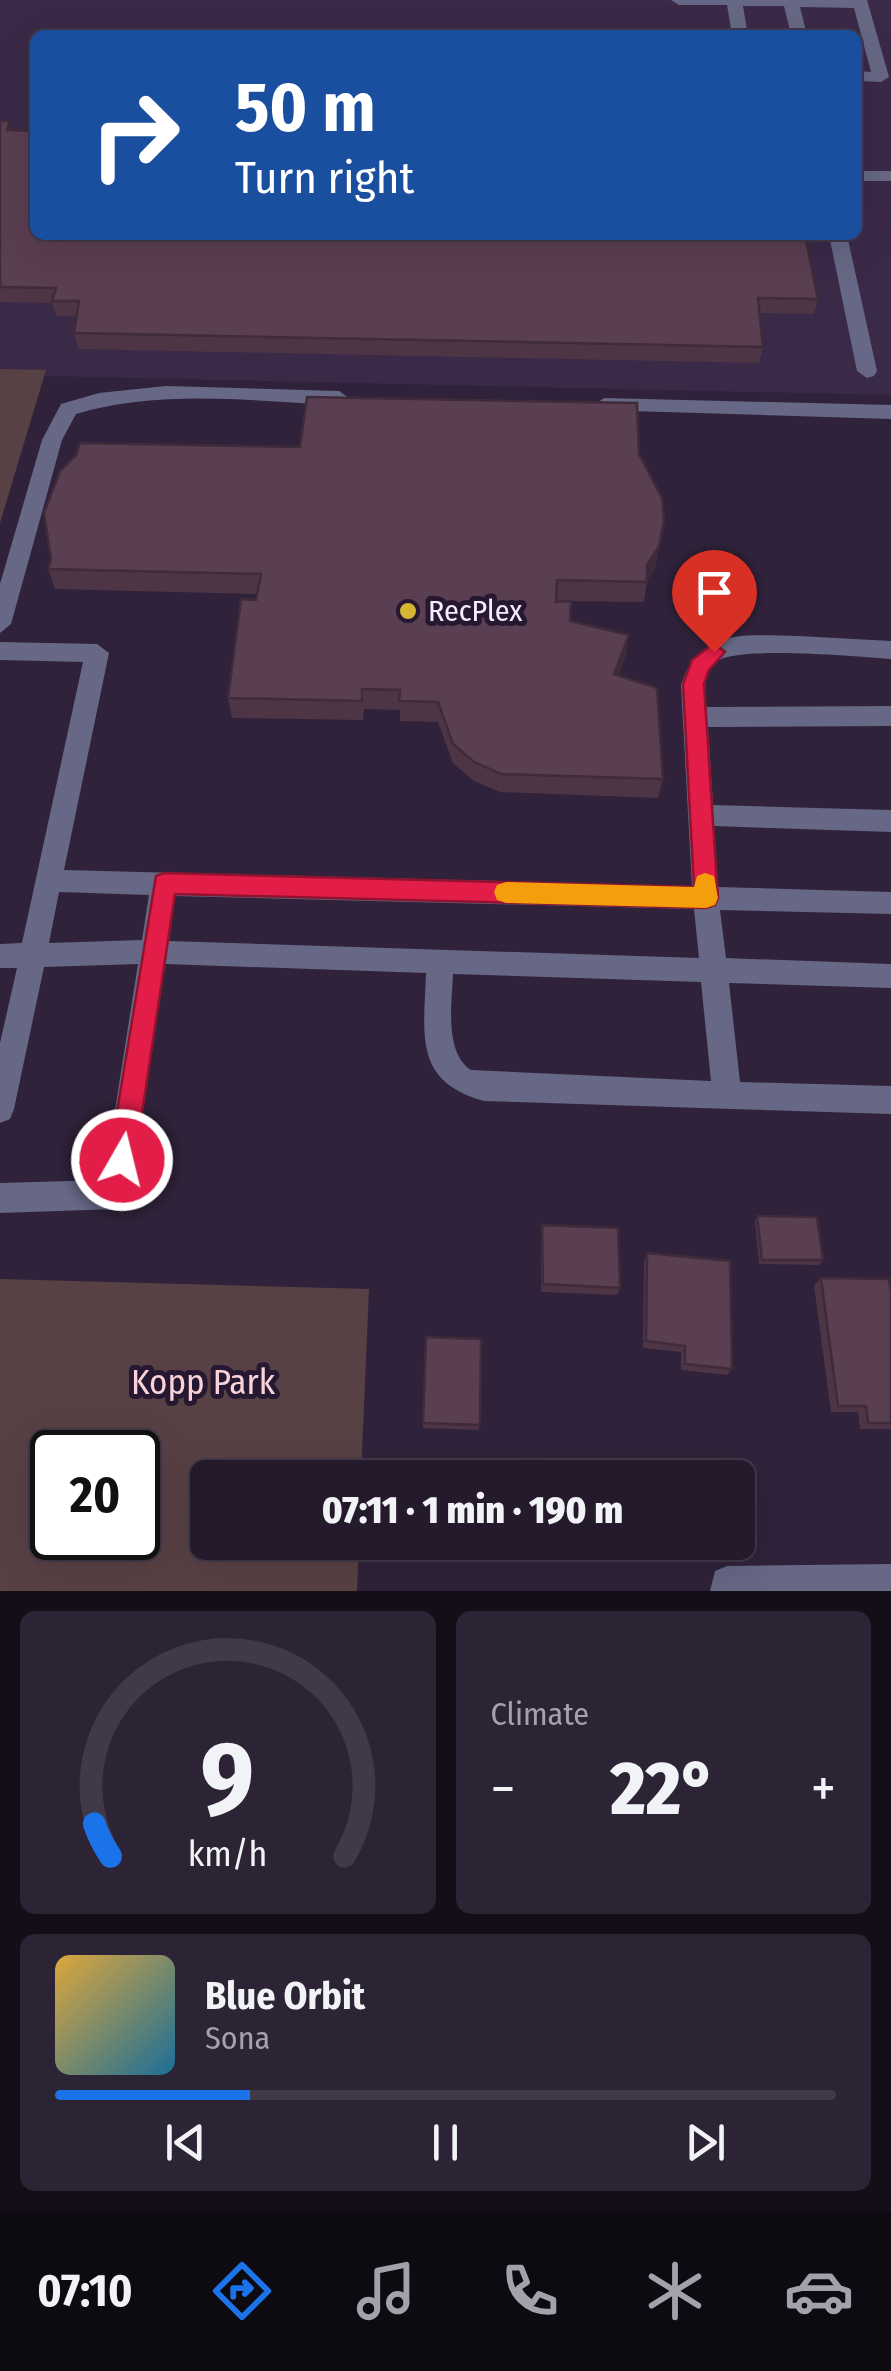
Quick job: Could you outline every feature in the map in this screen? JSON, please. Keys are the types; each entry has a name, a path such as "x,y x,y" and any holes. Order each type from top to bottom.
{"street":[{"path":"679,0 861,3 881,77 862,76"},
{"path":"734,1 739,30"},
{"path":"791,2 799,30"},
{"path":"862,176 891,176"},
{"path":"839,240 867,371"},
{"path":"0,624 52,440 68,410 102,396 137,393 355,398"},
{"path":"574,404 891,412"},
{"path":"728,1094 706,898 694,684 700,666 714,652 745,646 891,650"},
{"path":"0,651 97,652 52,880 0,1108"},
{"path":"696,716 891,716"},
{"path":"702,815 891,821"},
{"path":"52,880 891,903"},
{"path":"0,1198 117,1194 164,884"},
{"path":"0,956 153,952 891,976"},
{"path":"440,962 440,1032 446,1066 460,1080 484,1086 891,1100"},
{"path":"728,1591 727,1583 891,1582"}],"shaded area":[{"path":"0,0 891,0 891,395 0,375"}],"green space":[{"path":"0,369 46,370 0,523"},
{"name":"Kopp Park","path":"0,1279 369,1289 362,1460 190,1460 190,1560 358,1560 357,1591 0,1591"}],"building":[{"path":"0,121 10,121 7,130 30,131 30,240 806,240 818,299 758,298 763,347 74,333 79,301 52,301 56,288 0,287"},
{"name":"RecPlex","path":"307,397 637,403 639,454 662,498 664,520 659,546 647,565 647,582 557,580 556,602 571,601 570,621 629,635 614,674 657,688 663,779 501,774 474,762 453,744 438,702 399,701 400,690 362,689 362,701 228,698 241,599 256,600 261,574 48,569 51,559 44,513 60,471 76,455 80,443 300,447"},
{"path":"757,1216 817,1217 823,1260 762,1260"},
{"path":"542,1225 618,1228 620,1288 543,1284"},
{"path":"647,1253 730,1261 732,1369 685,1364 685,1346 646,1341"},
{"path":"821,1278 889,1279 891,1423 868,1423 866,1406 838,1406"},
{"path":"426,1337 481,1339 480,1425 423,1423"},
{"path":"541,1459 541,1460 414,1460"}],"slow traffic":[{"path":"506,892 706,898 705,884"}],"place":[{"name":"RecPlex","path":"408,611"}],"route":[{"path":"122,1160 164,884 706,898 694,684 700,666 714,652"}]}
